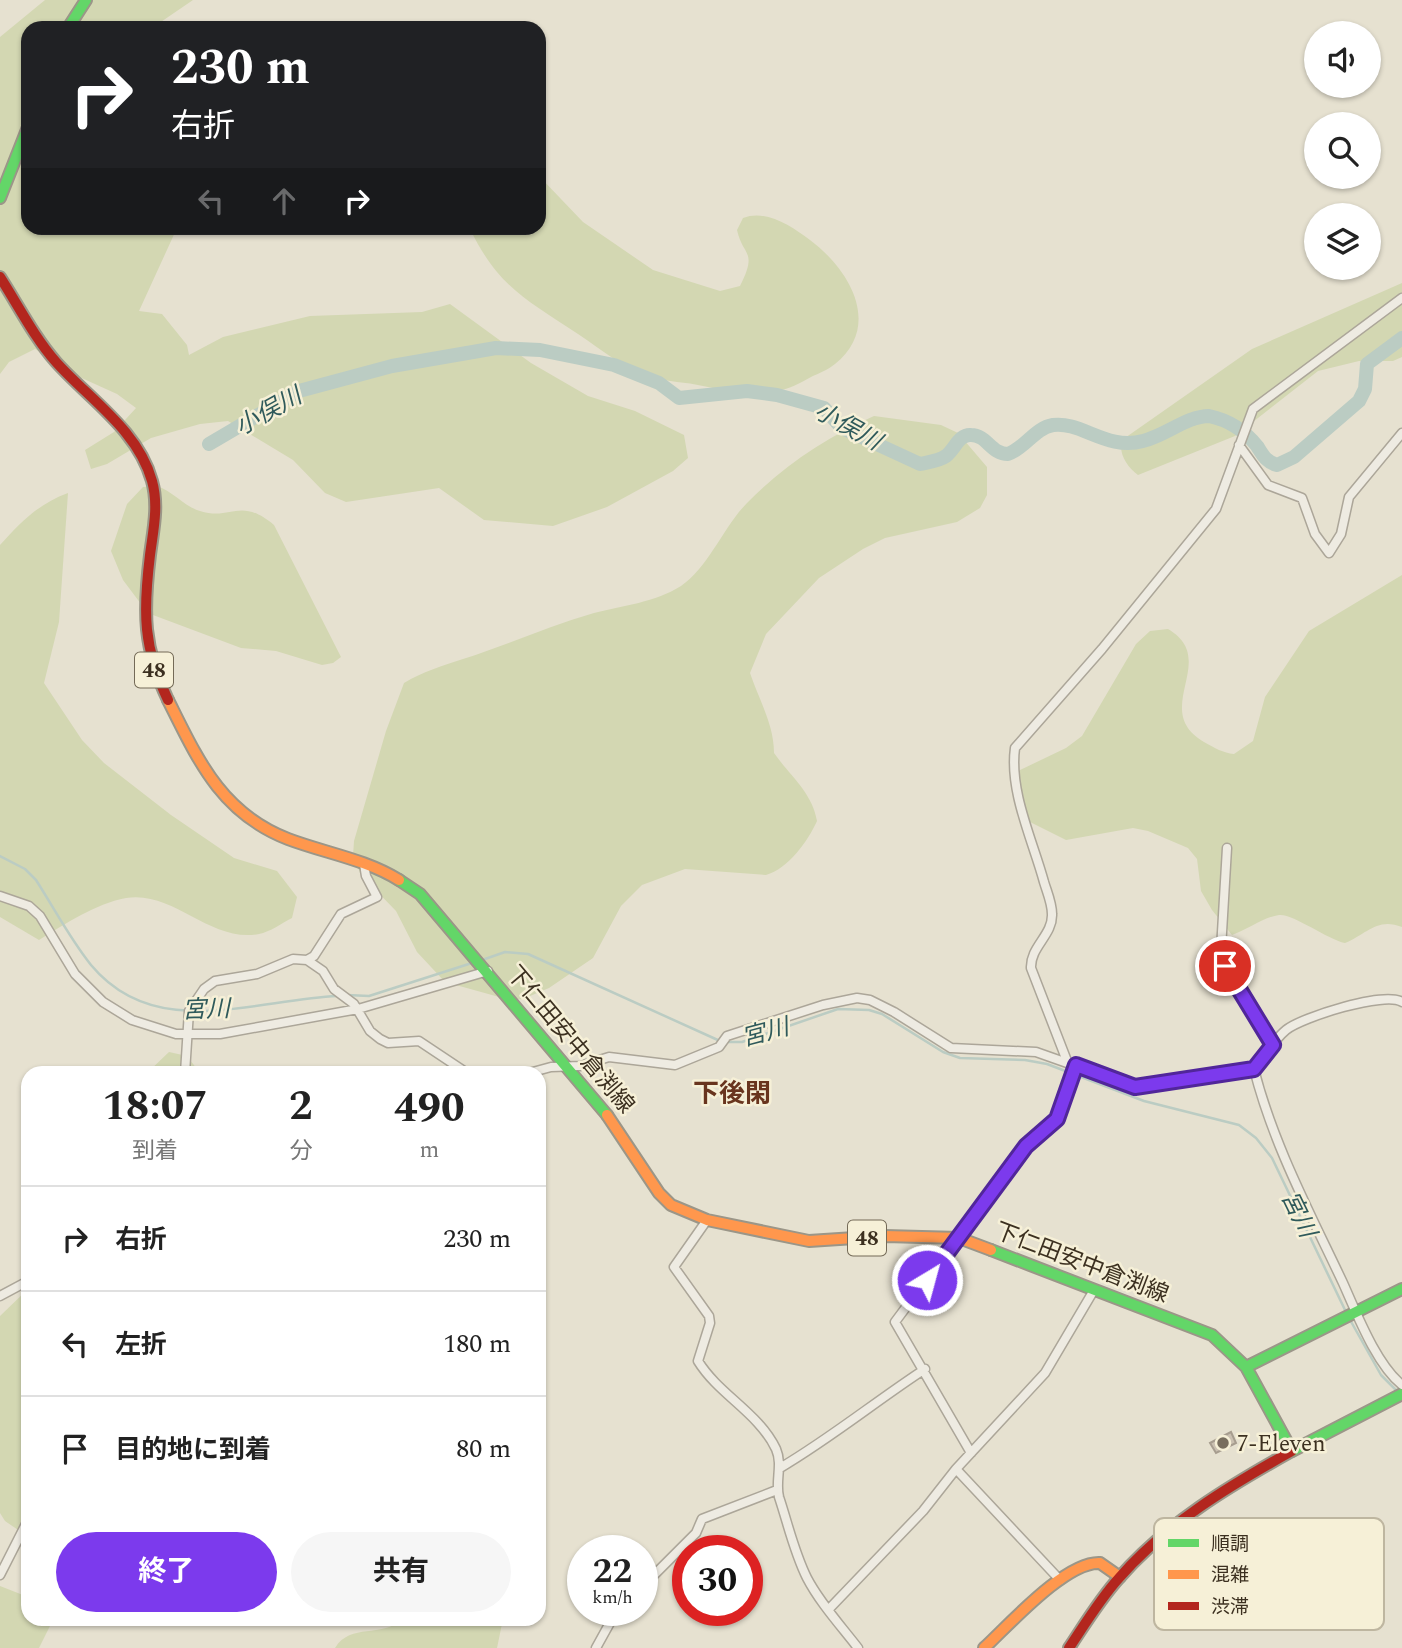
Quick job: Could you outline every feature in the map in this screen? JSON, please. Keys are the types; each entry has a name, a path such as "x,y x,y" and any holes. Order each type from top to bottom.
{"main road":[{"path":"72,21 86,0"},
{"path":"0,198 21,145"},
{"name":"下仁田安中倉渕線","path":"0,277 54,360 126,433 142,456 152,482 156,510 144,618 148,647 160,684 203,771 224,797 260,824 286,838 388,873 414,890 474,955 622,1133 659,1194 684,1212 707,1220 809,1241 885,1236 959,1238 1212,1335 1247,1367 1292,1451"},
{"path":"1247,1367 1402,1290"},
{"path":"1188,1518 1204,1504 1292,1451 1398,1397"},
{"path":"1069,1648 1120,1577 1154,1547"},
{"path":"984,1648 1060,1580 1095,1561 1120,1577"}],"street":[{"path":"971,1452 925,1369 895,1322 1026,1146 1057,1119 1069,1084 1071,1063 1031,968 1031,958 1048,931 1052,912 1023,808 1016,776 1015,748 1201,530 1222,496 1253,409 1402,298"},
{"path":"1239,445 1268,485 1302,498 1315,534 1329,553 1340,534 1349,497 1402,433"},
{"path":"1227,848 1221,949 1225,966 1273,1045"},
{"path":"307,960 319,951 341,914 377,897 366,876 364,864"},
{"path":"0,896 34,910 75,974 103,1002 144,1025 229,1033 356,1006 485,969"},
{"path":"185,1066 186,1031 189,1011 195,999 215,981 257,974 293,959 307,960 323,971 334,989 344,994 356,1006 370,1031 380,1040 388,1043 419,1041 456,1066"},
{"path":"546,1070 599,1059 625,1057 675,1065 719,1047 726,1038 823,1004 857,998 870,1000 894,1012 951,1048 1035,1052 1135,1087 1254,1069 1287,1029 1299,1022 1382,998 1402,1002"},
{"path":"1254,1069 1275,1135 1355,1313 1385,1367 1402,1385"},
{"path":"707,1220 674,1267 709,1316 710,1323 698,1361 705,1373 762,1428 777,1451 780,1468 778,1490 808,1581 858,1648"},
{"path":"0,1296 21,1285"},
{"path":"829,1609 923,1511 971,1452 1045,1373 1094,1290"},
{"path":"780,1468 830,1438 872,1404 925,1369"},
{"path":"956,1469 1060,1580"},
{"path":"658,1571 696,1533 702,1519 778,1490"},
{"path":"0,1575 21,1534"},
{"path":"596,1648 608,1626"}],"green space":[{"path":"45,0 193,0 162,21 21,21 21,235 174,235 139,311 162,314 187,345 189,355 223,337 310,316 422,312 450,304 531,363 588,396 635,411 684,435 688,458 673,471 607,507 553,526 484,520 439,488 346,502 325,493 293,460 228,421 200,424 151,438 107,464 91,469 85,450 114,432 136,408 117,394 75,375 35,349 9,362 0,374 0,37"},
{"path":"546,183 583,222 653,270 720,291 740,286 748,266 748,255 737,230 743,218 769,217 810,240 837,266 855,298 857,332 849,349 835,364 782,390 740,392 664,380 622,364 544,312 503,279 473,235 546,235"},
{"path":"1402,283 1402,357 1393,361 1359,361 1318,371 1235,436 1138,475 1127,464 1122,455 1122,440 1252,349"},
{"path":"874,416 941,425 958,433 987,467 987,495 980,508 957,522 885,538 863,549 819,578 766,634 750,673 769,722 774,753 805,793 814,811 817,821 803,845 782,867 766,875 685,869 642,885 621,906 593,958 549,988 523,999 510,1000 445,982 417,952 396,911 361,875 353,856 354,841 386,731 404,683 433,669 561,624 650,600 681,586 708,558 739,512 775,477 806,453"},
{"path":"157,486 200,511 220,513 244,510 262,516 274,525 341,657 333,663 322,665 276,651 241,648 153,615 141,604 123,580 111,551 127,504 143,487"},
{"path":"68,493 59,622 44,683 82,740 104,763 171,815 234,858 277,871 297,897 292,918 267,931 241,935 224,931 176,908 143,898 126,898 103,905 39,940 0,917 0,545 31,514"},
{"path":"1402,575 1402,927 1393,924 1379,925 1345,943 1285,915 1279,915 1232,935 1201,891 1197,859 1188,848 1148,831 1133,828 1066,840 1020,817 1011,784 1018,771 1066,748 1082,736 1136,644 1150,631 1168,629 1183,641 1188,655 1188,670 1182,700 1183,715 1189,729 1204,742 1234,754 1253,741 1265,697 1309,631"},
{"path":"169,1052 187,1056 195,1066 154,1066"},
{"path":"21,1296 21,1532 5,1521 0,1513 0,1316"},
{"path":"0,1586 21,1594 21,1626 50,1626 39,1648 0,1648"},
{"path":"502,1626 497,1648 335,1648 349,1635 385,1628"}],"building":[{"name":"7-Eleven","path":"1231,1432 1236,1443 1216,1453 1210,1443"}],"waterway":[{"name":"小俣川","path":"209,444 299,391 392,366 496,348 540,350 614,365 659,383 679,398 747,391 777,395 824,408 842,428 920,464 943,458 967,435 981,438 997,451 1008,454 1041,430 1053,425 1074,427 1106,439 1130,443 1151,438 1192,419 1209,416 1223,420 1242,431 1267,460 1277,465 1294,457 1359,401 1365,389 1367,364 1402,338"},
{"name":"宮川","path":"0,856 25,869 36,880 91,965 116,989 145,1003 175,1010 207,1011 337,996"},
{"name":"宮川","path":"485,959 505,952 528,954 720,1041"},
{"name":"宮川","path":"347,995 369,996 475,962"},
{"name":"宮川","path":"727,1042 742,1042 838,1009 869,1010 882,1014 943,1052 960,1058 1025,1060 1047,1064 1144,1101 1239,1125 1256,1138 1272,1158 1346,1312"},
{"name":"宮川","path":"1349,1318 1381,1375 1397,1391"}],"traffic: fast":[{"path":"72,21 86,0"},
{"path":"0,198 21,145"},
{"path":"399,880 420,894 607,1115"},
{"path":"991,1250 1212,1335 1246,1367 1292,1451 1402,1394"},
{"path":"1246,1367 1402,1289"}],"traffic: slow":[{"path":"168,700 201,763 228,799 245,815 288,839 359,861 399,880"},
{"path":"607,1115 659,1193 671,1205 707,1220 809,1241 885,1236 959,1238 991,1250"},
{"path":"984,1648 1039,1596 1071,1572 1086,1565 1100,1563 1120,1577"}],"traffic: jam":[{"path":"0,277 48,352 111,416 136,446 145,463 154,490 155,509 146,594 147,629 154,663 168,700"},
{"path":"1185,1518 1222,1492 1292,1451"},
{"path":"1069,1648 1112,1586 1154,1543"}],"place":[{"name":"7-Eleven","path":"1223,1443"}],"district":[{"name":"下後閑","path":"732,1093"}],"route":[{"path":"927,1280 1026,1146 1057,1119 1076,1065 1135,1087 1254,1069 1273,1045 1225,966"}]}
